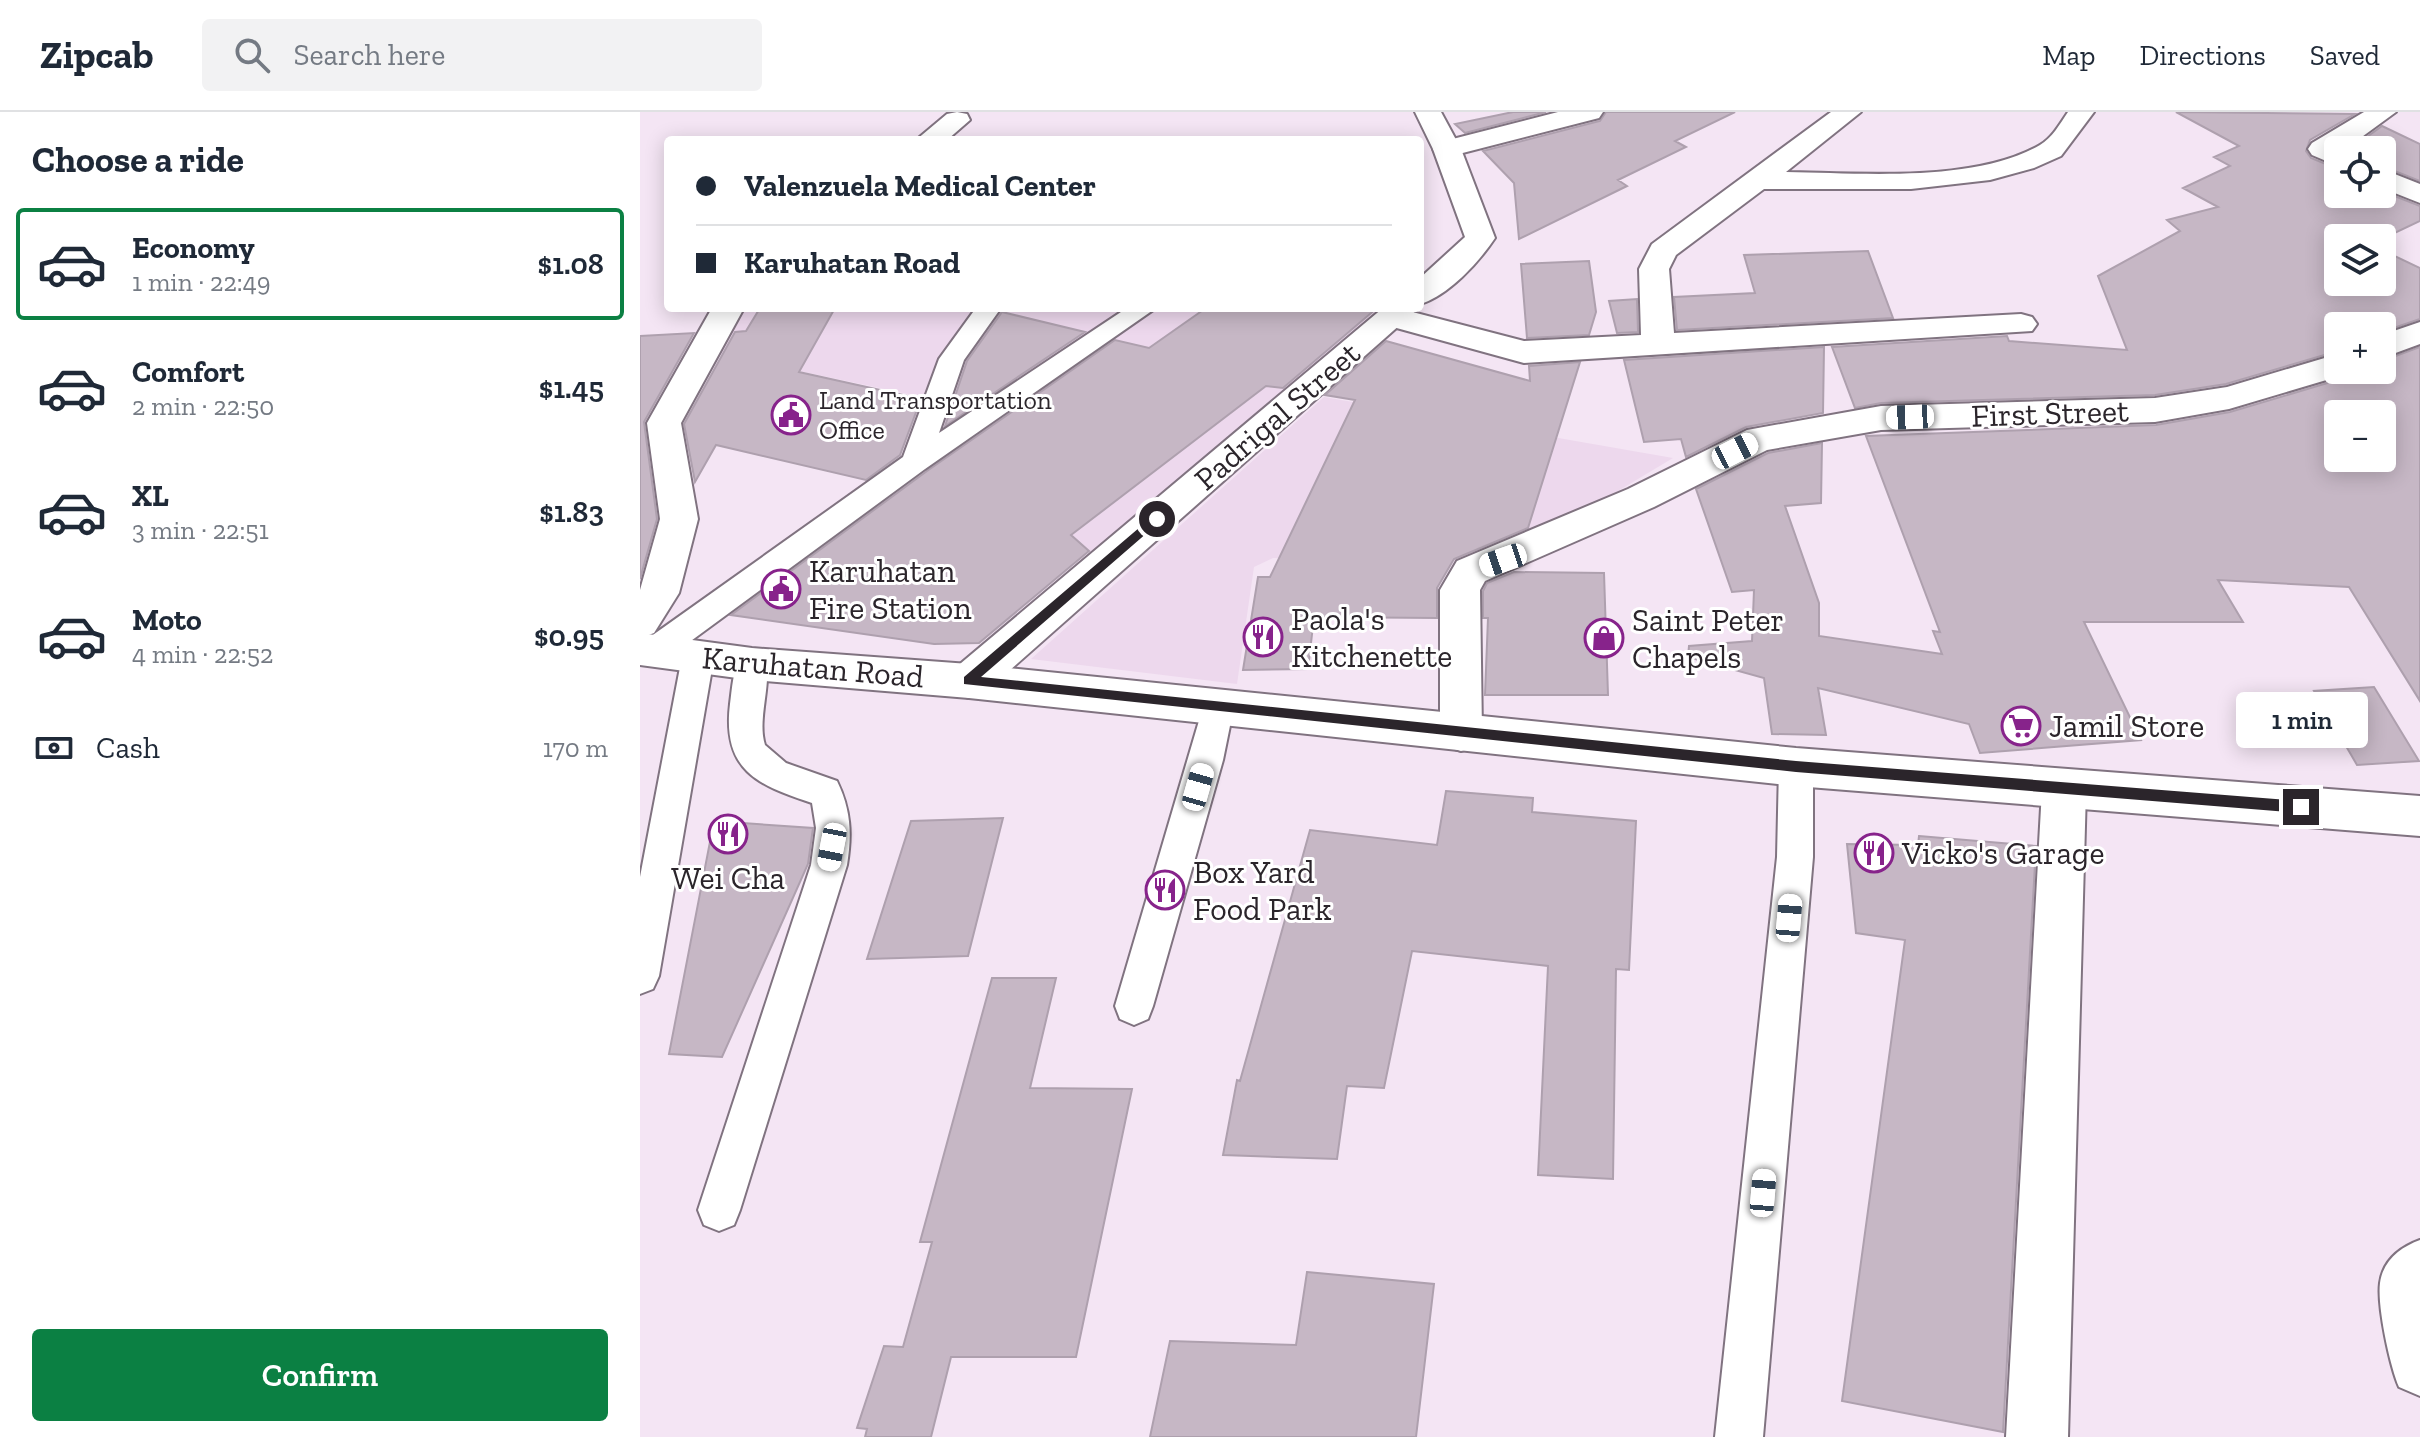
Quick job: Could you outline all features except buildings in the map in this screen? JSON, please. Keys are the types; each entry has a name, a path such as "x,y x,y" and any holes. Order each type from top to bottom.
{"street":[{"name":"Padrigal Street","path":"1424,290 1466,255 1480,238 1447,149 1428,112"},
{"path":"1447,149 1590,112"},
{"path":"1658,345 1654,269 1663,250 1761,180 1848,112"},
{"path":"1761,180 1875,182 1979,173 2035,158 2054,149 2081,112"},
{"path":"2343,136 2383,112"},
{"path":"935,136 957,120"},
{"path":"2396,184 2420,194"},
{"path":"645,640 679,519 664,423 726,312"},
{"name":"Padrigal Street","path":"969,681 1398,312"},
{"path":"1421,312 1524,352 2021,324"},
{"path":"2396,341 2420,332"},
{"name":"First Street","path":"1461,733 1460,590 1471,571 1641,498 1759,439 1881,418 2155,410 2229,398 2324,369"},
{"name":"Karuhatan Road","path":"645,640 698,657 752,664 969,681 1796,767 2420,816"},
{"path":"2037,1437 2064,790"},
{"path":"2420,1268 2409,1283 2420,1366"}],"lane":[{"path":"915,462 952,359 986,312"},
{"path":"645,640 1138,312"},
{"path":"640,976 698,657"},
{"path":"719,1210 829,865 835,829 832,806 825,792 781,780 754,762 742,730 752,664"},
{"path":"1134,1006 1206,760 1218,706"},
{"path":"1739,1437 1795,857 1796,767"}],"shaded area":[{"path":"736,312 1377,312 1091,553 1057,522 947,454 908,394 713,353"},
{"path":"1324,397 1673,458 1533,542 1473,561 1273,558 1254,567 1237,684 1031,659"}],"place":[{"name":"Land Transportation Office","path":"791,415"},
{"name":"Karuhatan Fire Station","path":"781,589"},
{"name":"Paola's Kitchenette","path":"1263,637"},
{"name":"Saint Peter Chapels","path":"1604,638"},
{"name":"Jamil Store","path":"2021,726"},
{"name":"Wei Cha","path":"728,834"},
{"name":"Vicko's Garage","path":"1874,853"},
{"name":"Box Yard Food Park","path":"1165,890"}],"route":[{"path":"1157,519 969,681 1796,767 2301,807"}]}
